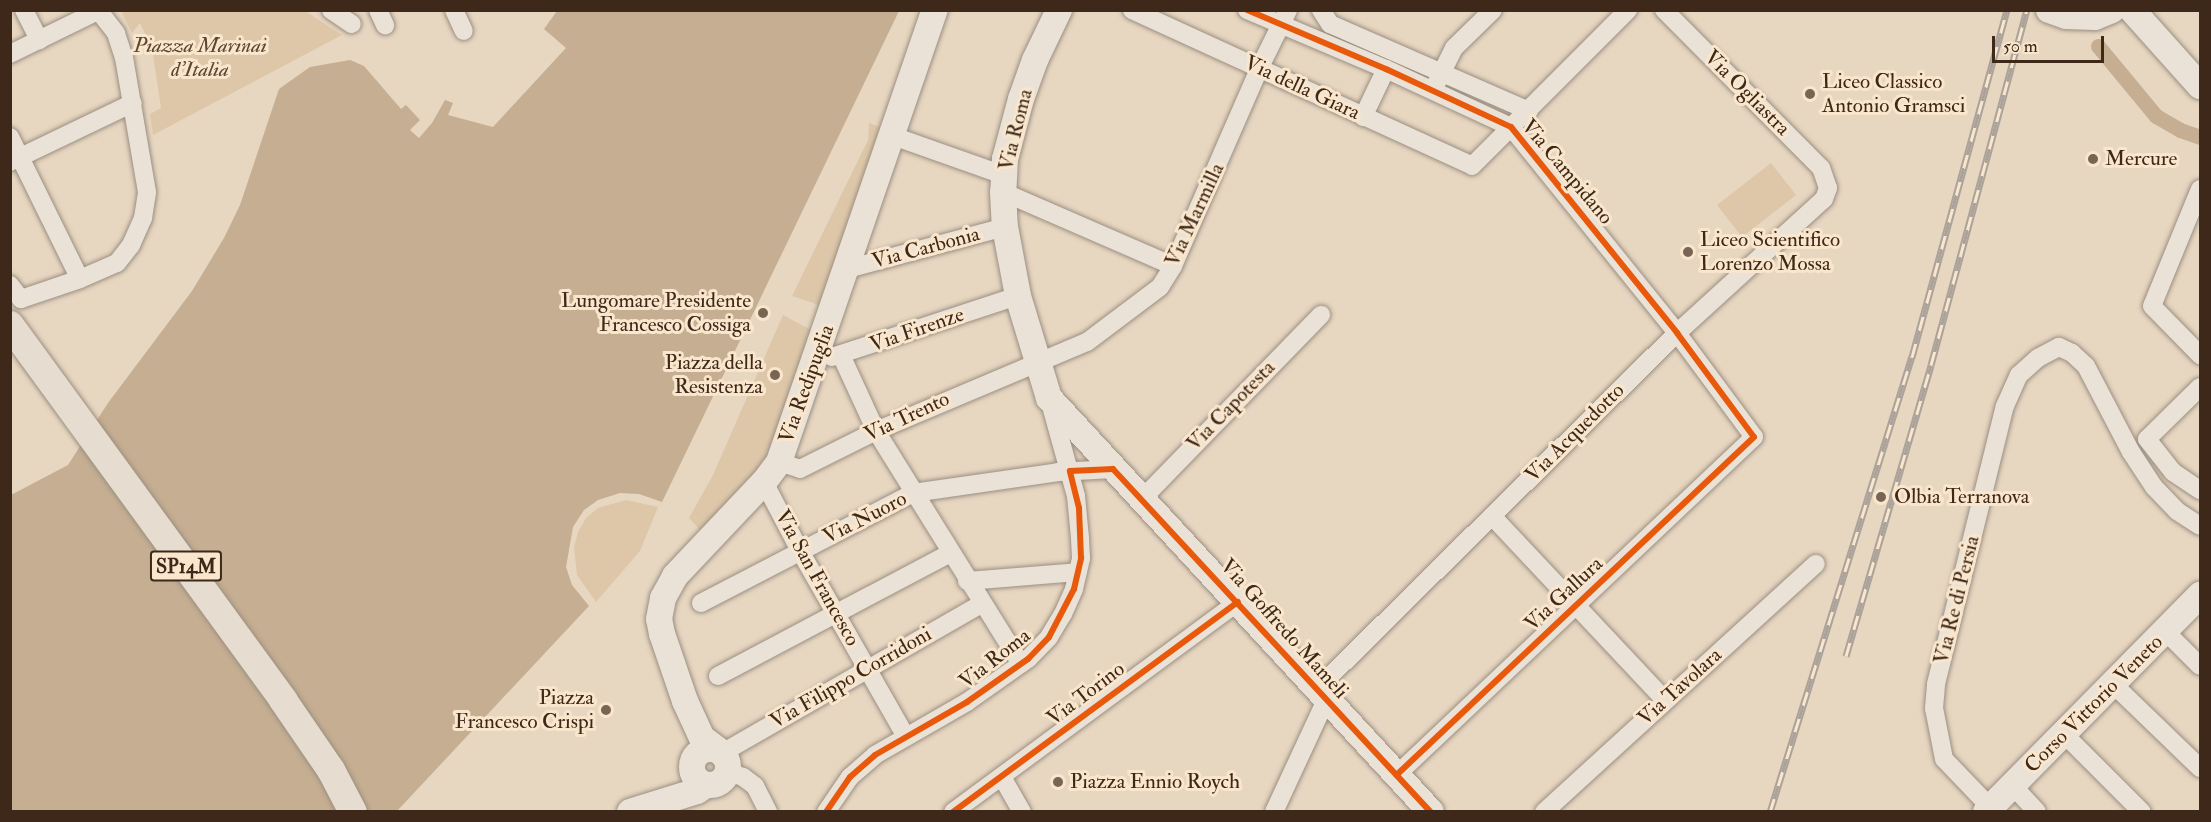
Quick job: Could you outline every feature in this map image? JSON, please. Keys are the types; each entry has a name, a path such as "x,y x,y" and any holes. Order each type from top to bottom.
{"main road":[{"name":"Via Redipuglia","path":"710,764 662,634 660,608 675,576 772,472 816,361 935,10"},
{"name":"Via Roma","path":"1049,399 1018,296 1005,227 1003,184 1005,159 1021,99 1035,60 1059,10"},
{"path":"2049,10 2066,16 2095,17 2112,10"},
{"path":"2132,10 2200,86"},
{"name":"SP14M","path":"14,303 331,770 353,812"},
{"name":"Via Goffredo Mameli","path":"1049,399 1431,812"},
{"name":"Corso Vittorio Veneto","path":"1988,809 2200,596"},
{"path":"630,812 697,790 710,764"}],"street":[{"path":"24,10 39,40"},
{"path":"331,10 352,24"},
{"path":"454,10 464,31"},
{"name":"Via della Giara","path":"1132,10 1472,166 1511,127"},
{"name":"Via Campidano","path":"1247,10 1284,18 1386,69 1511,127 1677,333 1754,437"},
{"path":"1433,91 1454,48 1493,10"},
{"path":"1511,127 1628,10"},
{"name":"Via Ogliastra","path":"1664,10 1821,168 1827,178"},
{"path":"10,54 99,11 116,33 133,103 147,192 143,218 131,245 117,263 14,303"},
{"name":"Via Campidano","path":"1330,15 1441,74 1529,111"},
{"name":"Via Marmilla","path":"1037,362 1095,336 1160,287 1173,266 1258,69 1284,18"},
{"path":"1363,117 1386,69"},
{"path":"16,160 133,103"},
{"path":"893,136 1003,184 1173,266"},
{"path":"10,137 16,160 80,279"},
{"name":"Via Acquedotto","path":"1275,812 1321,694 1492,516 1677,333 1824,199 1828,188 1827,178"},
{"path":"2200,189 2152,306 2200,355"},
{"name":"Via Carbonia","path":"848,270 1005,227"},
{"name":"Via Firenze","path":"816,361 841,355 1018,296"},
{"name":"Via Capotesta","path":"1142,499 1321,315"},
{"name":"Via Re di Persia","path":"1988,809 1944,759 1934,708 1936,684 2005,406 2019,375 2038,358 2059,347 2072,353 2086,366 2131,452 2154,487 2177,511 2200,526"},
{"path":"841,355 876,431 981,604 1021,664"},
{"name":"Via Trento","path":"772,472 800,469 975,386 1037,362"},
{"path":"2200,387 2147,439 2173,472 2200,490"},
{"name":"Via Roma","path":"826,812 850,777 875,755 967,702 1021,664 1049,638 1074,589 1081,558 1079,508 1049,399"},
{"name":"Via Gallura","path":"1396,775 1754,437"},
{"name":"Via Nuoro","path":"701,603 913,493 1070,471 1113,469"},
{"name":"Via San Francesco","path":"772,472 800,551 906,737"},
{"path":"1492,516 1665,700"},
{"path":"718,676 950,553"},
{"name":"Via Tavolara","path":"1544,812 1816,564"},
{"path":"967,581 1078,572"},
{"name":"Via Torino","path":"953,812 1238,602"},
{"name":"Via Filippo Corridoni","path":"710,764 729,749 981,604"},
{"path":"2166,631 2200,666"},
{"path":"2113,684 2200,768"},
{"path":"2064,734 2142,812"},
{"path":"710,764 743,777 755,786 768,812"},
{"path":"1002,777 1022,812"},
{"path":"2013,786 2037,812"}],"green space":[{"name":"Piazza Marinai d'Italia","path":"127,10 305,11 342,35 153,135 150,114 161,108 152,48 140,23 132,33 122,13"},
{"path":"869,123 883,128 822,306 792,296 868,140"},
{"path":"1771,163 1796,195 1742,237 1717,205"},
{"path":"783,315 813,331 772,451 759,470 700,530 689,518 713,475"},
{"path":"626,500 658,507 640,551 596,602 577,575 574,547 578,532 586,518 598,508"}],"shaded area":[{"path":"557,11 899,11 662,502 639,494 620,493 598,500 584,510 573,527 566,567 572,585 589,606 397,811 11,812 11,495 68,465 108,403 192,291 224,238 240,205 279,89 310,67 350,60 364,66 401,109 406,105 420,120 410,130 419,138 432,123 445,100 453,103 448,115 493,127 566,48 544,29"}],"waterway":[{"path":"2098,46 2156,116 2180,130 2200,137"}],"railway":[{"path":"1770,812 1912,357 2007,10"},
{"path":"1846,656 1931,365 2027,10"}],"cycle path":[{"path":"1247,10 1386,69 1511,127 1677,333 1754,437 1396,775"},
{"path":"826,812 850,777 875,755 967,702 1028,659 1049,637 1074,589 1081,558 1079,508 1070,471 1113,469 1431,812"},
{"path":"953,812 1238,602"}],"place":[{"name":"Liceo Classico Antonio Gramsci","path":"1810,94"},
{"name":"Mercure","path":"2093,159"},
{"name":"Liceo Scientifico Lorenzo Mossa","path":"1688,252"},
{"name":"Lungomare Presidente Francesco Cossiga","path":"763,313"},
{"name":"Piazza della Resistenza","path":"775,375"},
{"name":"Olbia Terranova","path":"1881,497"},
{"name":"Piazza Francesco Crispi","path":"606,710"},
{"name":"Piazza Ennio Roych","path":"1058,782"}]}
